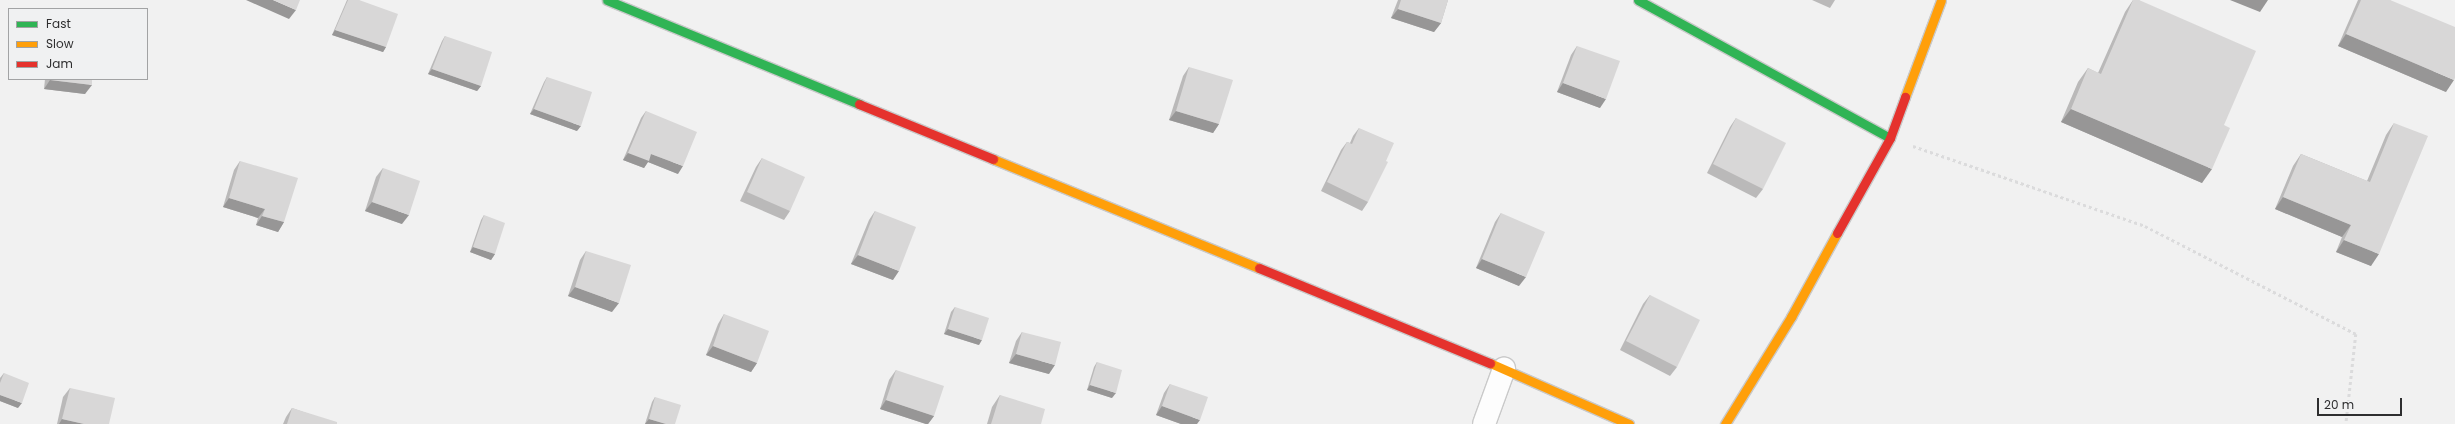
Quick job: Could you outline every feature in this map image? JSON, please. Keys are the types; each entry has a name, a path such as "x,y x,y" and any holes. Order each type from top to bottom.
{"street":[{"path":"608,0 1504,370 1629,424"},
{"path":"1638,0 1890,138"},
{"path":"1725,424 1791,317 1890,138 1941,0"},
{"path":"1484,424 1504,370"}],"path":[{"path":"1890,138 2145,226 2356,334 2346,424"}],"building":[{"path":"273,0 300,0 296,10"},
{"path":"348,0 359,0 398,14 386,47 335,30"},
{"path":"1401,0 1448,0 1441,23 1398,9"},
{"path":"2133,0 2139,0 2256,51 2224,125 2230,128 2212,169 2071,109 2088,68 2101,74"},
{"path":"2361,0 2390,0 2455,27 2454,80 2346,34"},
{"path":"445,36 492,52 481,86 432,69"},
{"path":"1577,46 1620,61 1606,99 1563,83"},
{"path":"1189,67 1233,80 1219,124 1176,111"},
{"path":"547,77 592,92 581,126 534,109"},
{"path":"50,80 92,80 92,85"},
{"path":"646,111 697,132 683,166 651,154 649,161 628,153"},
{"path":"1736,118 1786,143 1763,189 1713,164"},
{"path":"2394,123 2428,136 2379,254 2344,240 2351,225 2283,197 2301,154 2370,182"},
{"path":"1359,128 1394,143 1386,161 1388,162 1368,202 1327,182 1347,142 1352,144"},
{"path":"762,158 805,177 790,211 747,192"},
{"path":"240,161 298,178 284,222 262,216 265,209 229,198"},
{"path":"383,168 420,181 409,215 372,202"},
{"path":"875,211 916,227 899,271 858,255"},
{"path":"1501,213 1545,232 1526,277 1482,259"},
{"path":"484,215 505,223 495,254 473,247"},
{"path":"586,251 631,265 619,303 575,287"},
{"path":"1650,295 1700,320 1677,367 1626,341"},
{"path":"955,307 989,318 982,340 948,329"},
{"path":"724,314 769,331 757,363 713,346"},
{"path":"1022,332 1061,342 1055,365 1016,354"},
{"path":"1097,362 1122,370 1116,393 1090,385"},
{"path":"896,370 944,386 934,416 886,400"},
{"path":"4,373 29,383 22,403 0,395 0,383"},
{"path":"1170,384 1208,397 1200,420 1162,406"},
{"path":"70,388 115,398 109,424 84,424 62,419"},
{"path":"1000,395 1045,409 1041,424 991,424"},
{"path":"655,397 681,405 675,424 666,424 649,419"},
{"path":"292,408 337,422 337,424 287,424"}],"traffic: fast":[{"path":"607,0 859,104"},
{"path":"1638,0 1890,138"}],"traffic: slow":[{"path":"1905,97 1941,0"},
{"path":"993,159 1259,268"},
{"path":"1725,424 1791,317 1837,233"},
{"path":"1490,363 1629,424"}],"traffic: jam":[{"path":"1837,233 1890,138 1905,97"},
{"path":"859,104 993,159"},
{"path":"1259,268 1490,363"}]}
